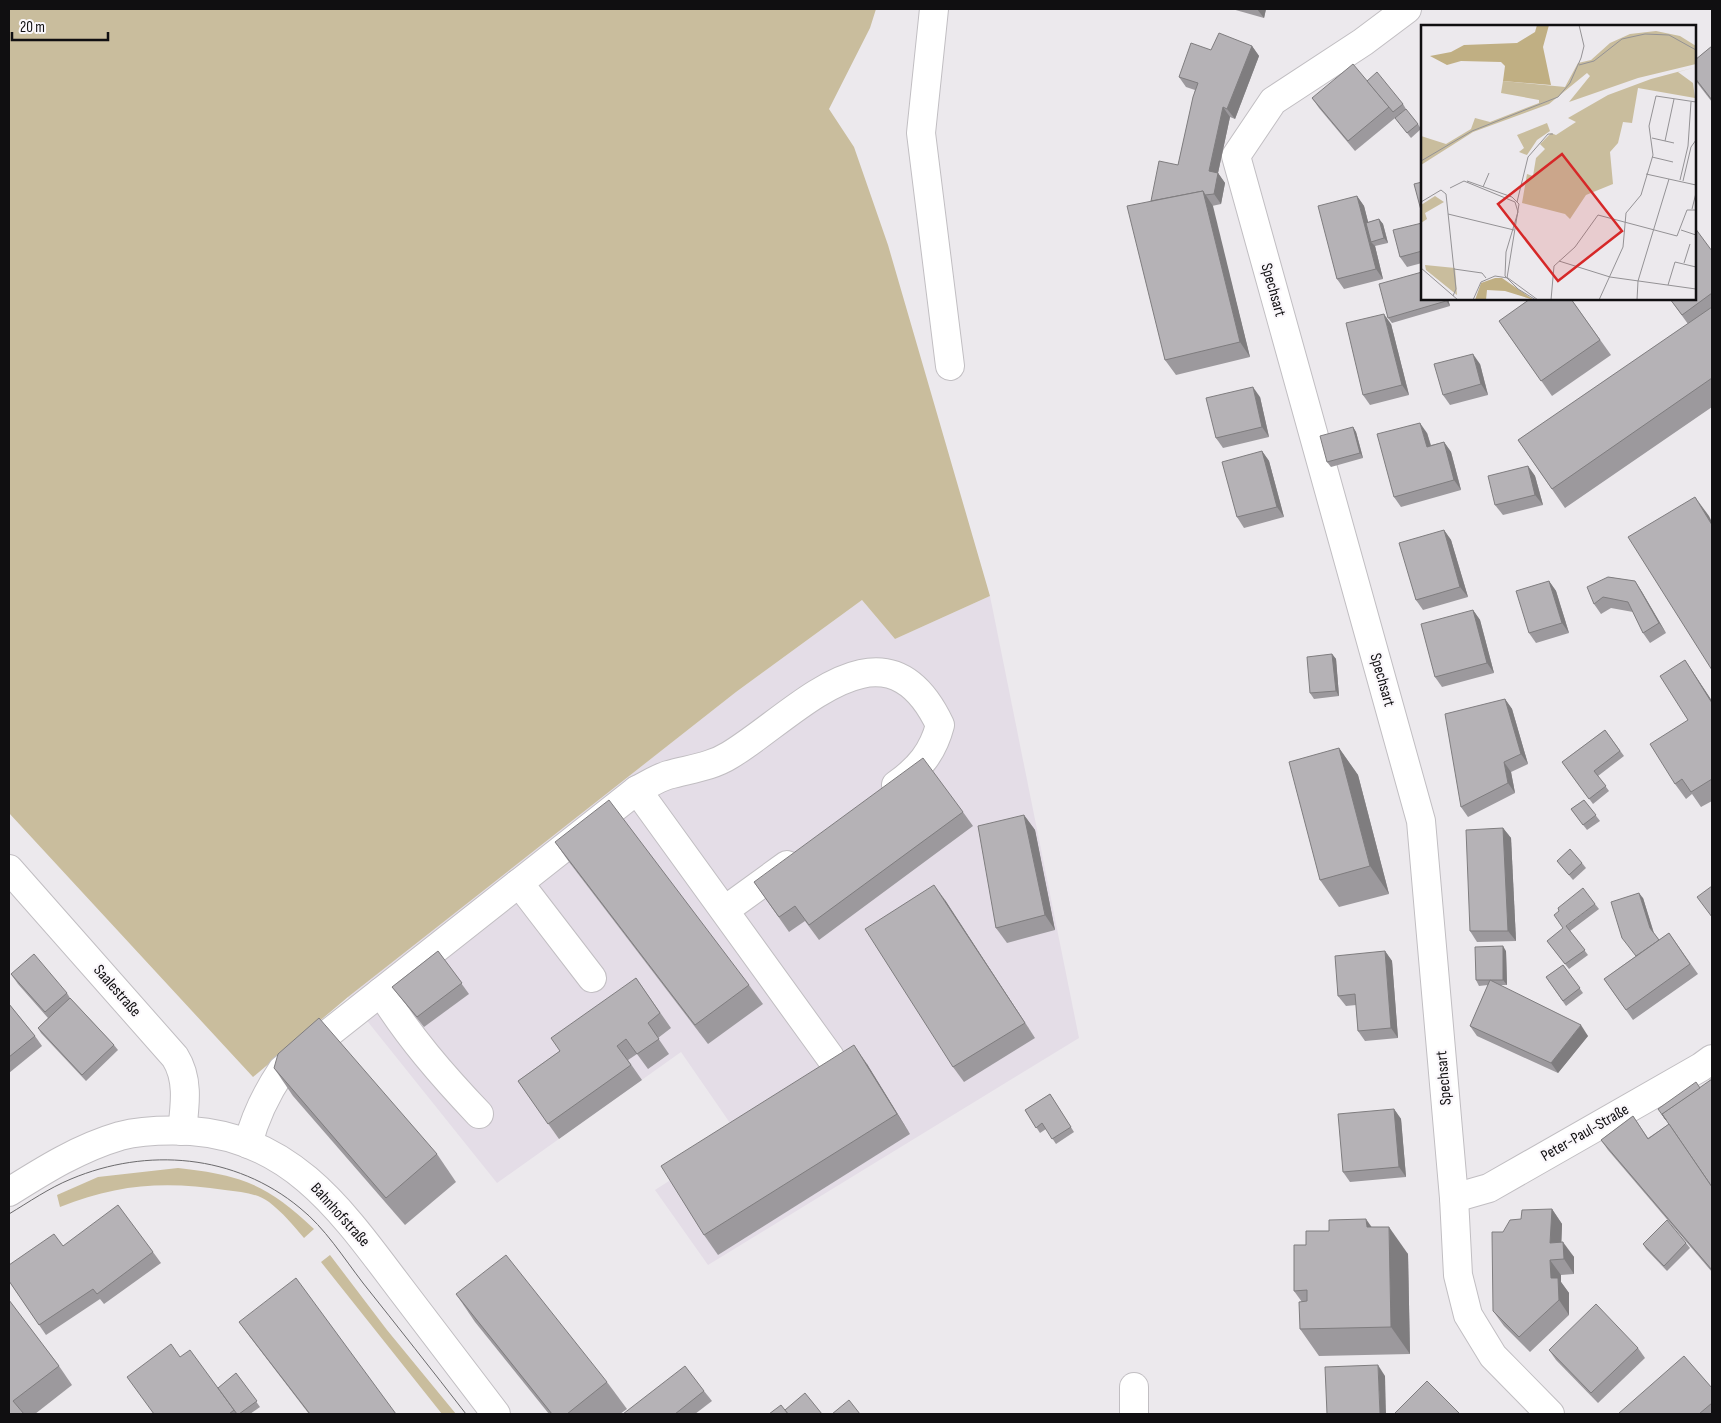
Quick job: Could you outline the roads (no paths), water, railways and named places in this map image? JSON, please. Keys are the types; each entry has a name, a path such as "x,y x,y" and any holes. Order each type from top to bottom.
{"street":[{"path":"934,9 920,133 950,366"},
{"name":"Spechsart","path":"1407,9 1362,42 1273,101 1236,156 1421,822 1454,1198 1458,1275 1468,1315 1493,1356 1550,1414"},
{"path":"248,1144 254,1120 266,1094 282,1070 637,790 666,776 701,767 728,756 830,684 851,675 870,671 888,672 908,681 922,694 940,725 929,756 913,773 874,802"},
{"path":"637,790 830,1057"},
{"path":"725,910 811,848"},
{"name":"Saalestraße","path":"9,869 174,1057 182,1070 185,1086 182,1131"},
{"path":"519,883 592,978"},
{"path":"381,992 404,1028 439,1072 479,1114"},
{"name":"Peter-Paul-Straße","path":"1454,1198 1489,1188 1712,1059"},
{"name":"Bahnhofstraße","path":"9,1192 60,1161 103,1142 140,1132 182,1131 217,1135 248,1144 288,1164 331,1200 496,1414"},
{"path":"1134,1387 1134,1414"}],"tram line":[{"path":"9,1214 71,1179 100,1169 130,1162 190,1161 219,1167 247,1176 275,1190 318,1224 466,1414"}]}
